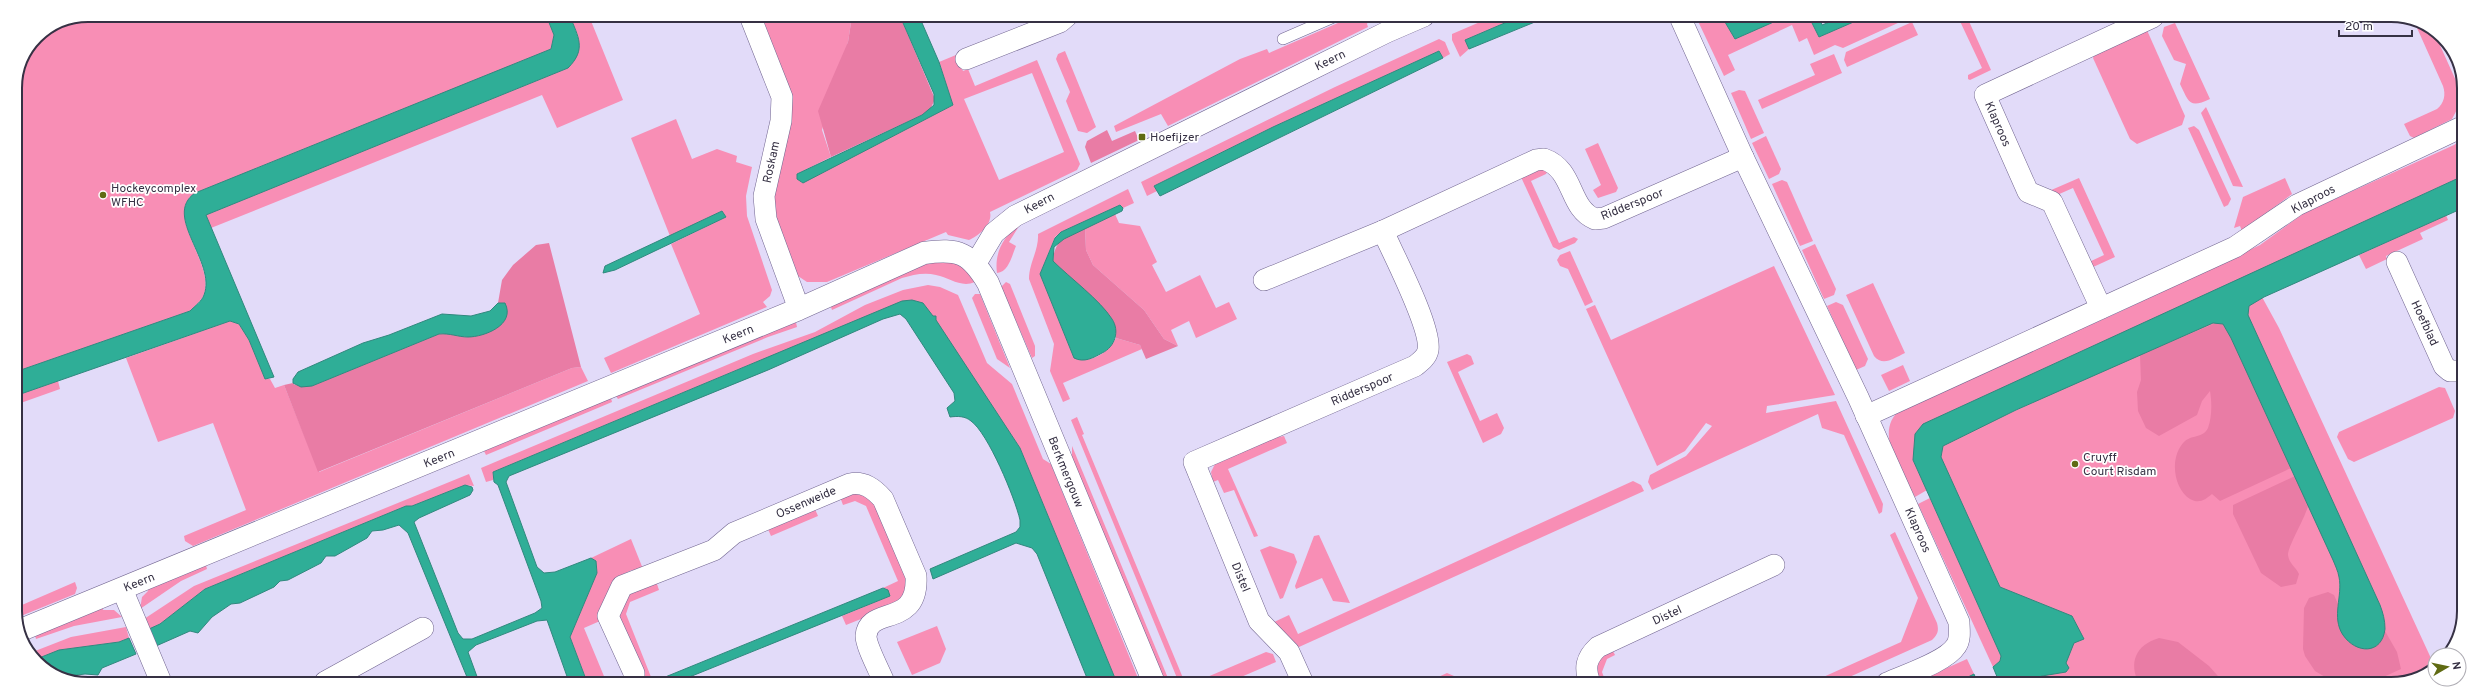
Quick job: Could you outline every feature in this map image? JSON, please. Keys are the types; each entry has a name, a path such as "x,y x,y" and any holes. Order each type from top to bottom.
{"street":[{"name":"Roskam","path":"752,22 782,97 781,121 764,196 764,208 766,219 799,309"},
{"path":"966,59 1060,22"},
{"path":"1682,22 1743,156"},
{"name":"Klaproos","path":"2101,308 2052,202 2028,192 1985,95 2142,22"},
{"name":"Keern","path":"24,629 799,309 924,253 940,251 953,253 965,256 976,263 994,233 1015,216 1393,23"},
{"name":"Klaproos","path":"1866,416 2235,247 2297,205 2457,129"},
{"name":"Ridderspoor","path":"1264,280 1383,231 1536,160 1544,159 1560,167 1582,210 1595,219 1604,218 1743,156"},
{"name":"Klaproos","path":"1743,156 1866,416 1959,622 1960,635 1957,646 1948,655 1902,677"},
{"name":"Ridderspoor","path":"1194,462 1414,366 1424,358 1428,352 1427,332 1383,231"},
{"name":"Hoefblad","path":"2397,262 2444,366 2450,371 2457,371"},
{"name":"Berkmergouw","path":"976,263 988,283 1152,677"},
{"name":"Distel","path":"1194,462 1259,621 1289,652 1300,677"},
{"name":"Ossenweide","path":"634,677 608,616 622,586 714,550 734,533 857,482 876,490 883,499 916,576 917,590 914,600 906,608 874,622 868,628 866,638 882,677"},
{"name":"Distel","path":"1587,677 1585,672 1586,663 1589,655 1598,647 1774,566"},
{"path":"122,589 159,677"},
{"path":"334,677 423,628"}],"lane":[{"path":"1283,39 1322,22"}],"shaded area":[{"name":"Hockeycomplex WFHC","path":"88,22 549,22 554,35 551,49 195,193 187,202 184,214 203,268 205,282 204,294 202,298 190,311 22,370 22,88 23,75 27,62 41,41 62,27 75,23"},
{"path":"549,22 572,22 578,37 579,49 574,61 568,68 206,215 274,377 265,379 249,340 239,324 230,321 22,394 22,370 190,311 200,301 204,295 206,282 203,268 187,227 184,214 186,203 195,193 551,49 554,35"},
{"path":"572,22 591,22 623,100 557,128 542,95 211,228 206,215 568,68 578,36"},
{"path":"763,22 851,22 848,42 822,130 831,157 797,174 802,183 953,105 939,62 956,55 963,71 968,69 975,86 1037,60 1080,164 1077,170 990,212 989,221 984,229 977,236 969,240 948,235 946,232 827,282 807,282 798,276 778,225 773,194 791,120 792,96","holes":["1032,73 1064,152 999,180 964,99"]},
{"path":"851,22 903,22 935,99 930,110 922,115 831,157 818,111 848,42"},
{"path":"903,22 922,22 939,62 953,105 803,183 797,179 797,174 922,115 934,105 934,94"},
{"path":"1340,22 1368,22 1368,27 1168,126 1161,114 1116,132 1114,126 1240,59 1267,49 1269,53"},
{"path":"1480,22 1507,22 1465,40 1469,49 1460,57 1452,40 1452,34"},
{"path":"1507,22 1535,22 1469,49 1465,40"},
{"path":"1698,22 1725,22 1735,39 1774,22 1812,22 1819,37 1854,22 1900,22 1843,48 1835,45 1814,55 1807,38 1799,42 1792,25 1728,55 1735,70 1724,76"},
{"path":"1725,22 1774,22 1735,39"},
{"path":"1812,22 1821,22 1822,25 1830,22 1854,22 1819,37"},
{"path":"1912,22 1918,35 1847,67 1844,60 1846,52"},
{"path":"1960,22 1969,22 1991,70 1970,80 1968,79 1968,75 1982,68"},
{"path":"2175,23 2210,99 2203,102 2194,103 2190,102 2188,99 2180,84 2186,64 2174,60 2162,36 2164,27"},
{"path":"2417,27 2439,42 2457,83 2457,110 2452,119 2414,138 2410,136 2404,124 2437,109 2444,99 2443,86"},
{"path":"2146,28 2185,116 2182,125 2137,144 2130,139 2093,58 2096,51"},
{"path":"1439,39 1445,42 1450,54 1443,58 1439,51 1273,127 1154,186 1157,191 1147,196 1141,182 1335,87"},
{"path":"1065,51 1096,127 1087,133 1078,131 1066,101 1070,92 1056,59 1058,54"},
{"path":"1439,51 1443,58 1160,196 1154,186 1273,127"},
{"path":"1834,54 1842,73 1762,109 1758,100 1815,75 1810,64"},
{"path":"1739,90 1745,91 1764,133 1751,139 1731,93"},
{"path":"2206,107 2243,187 2233,186 2201,113"},
{"path":"676,119 692,159 717,149 737,156 736,162 752,167 746,196 747,216 772,290 770,296 763,302 767,307 611,373 604,358 700,314 671,244 726,217 722,211 670,236 631,138"},
{"path":"2194,126 2199,130 2231,199 2228,205 2224,207 2188,128"},
{"path":"1107,130 1112,141 1135,131 1139,140 1091,163 1085,147 1087,141"},
{"path":"1766,136 1781,169 1779,174 1769,179 1752,143"},
{"path":"1598,143 1618,188 1616,192 1598,198 1593,190 1601,185 1585,149"},
{"path":"2457,143 2457,179 2253,273 1913,460 1927,490 1915,497 1897,464 1889,440 1889,429 1893,418 1901,409 2117,313 2260,245 2304,213"},
{"path":"1542,169 1547,172 1546,174 1531,181 1559,243 1574,237 1578,239 1575,243 1559,250 1553,247 1521,177"},
{"path":"2079,178 2115,257 2091,268 2089,262 2104,255 2073,188 2057,195 2049,191"},
{"path":"2285,178 2292,194 2242,231 2240,226 2234,228 2243,197"},
{"path":"2457,179 2457,211 2264,297 2249,306 2248,315 2380,605 2384,617 2385,629 2383,638 2379,644 2374,647 2368,649 2355,646 2343,635 2338,621 2340,584 2336,566 2231,338 2223,324 2213,323 2016,410 1943,446 1941,457 2000,587 2072,616 2084,639 2074,643 2066,663 2069,668 2066,672 2040,677 1997,677 1993,667 2000,661 2001,656 1913,460 1915,434 1923,424"},
{"path":"1782,180 1787,182 1813,241 1800,246 1772,184"},
{"path":"1128,189 1134,203 1123,208 1120,205 1061,232 1055,237 1040,274 1074,358 1087,360 1098,356 1104,353 1116,338 1140,345 1142,349 1063,383 1070,399 1063,402 1050,371 1054,344 1029,279 1029,273 1037,246 1038,234"},
{"path":"1120,205 1123,208 1122,211 1064,239 1054,247 1053,261 1100,304 1112,319 1116,329 1115,338 1110,347 1095,357 1081,360 1074,358 1040,274 1055,238 1061,232"},
{"path":"722,211 726,217 615,270 603,273 605,266"},
{"path":"1115,214 1119,223 1140,226 1157,262 1152,265 1166,292 1200,275 1216,308 1229,302 1237,319 1196,338 1189,321 1171,330 1178,346 1164,339 1144,310 1093,265 1086,250 1085,228"},
{"path":"2446,215 2448,220 2420,233 2423,239 2386,256 2387,259 2366,269 2359,255"},
{"path":"1021,223 1009,242 1016,246 1010,262 1004,270 997,273 997,258 1002,244 1010,233"},
{"path":"1085,228 1086,250 1093,265 1144,310 1164,339 1178,346 1146,359 1140,345 1116,338 1113,320 1053,261 1054,253 1059,243"},
{"path":"549,243 581,367 572,368 318,472 284,385 293,383 295,385 312,386 439,334 450,333 467,337 507,312 504,303 498,303 502,280 513,265 536,245"},
{"path":"1815,244 1836,289 1834,295 1824,299 1802,250"},
{"path":"1570,251 1593,302 1585,306 1568,269 1560,266 1557,260 1560,255"},
{"path":"931,261 945,261 957,264 971,275 975,282 965,284 932,274 914,275 902,278 832,310 830,304"},
{"path":"1774,266 1835,395 1767,406 1766,413 1836,401 1883,504 1882,512 1879,514 1844,435 1822,428 1818,414 1652,490 1648,482 1650,475 1686,456 1712,426 1706,423 1685,451 1657,466 1586,309 1595,305 1611,340"},
{"path":"1006,282 1010,284 1035,346 1035,356 1032,358 1001,287"},
{"path":"1873,283 1905,353 1885,361 1881,361 1874,356 1846,295"},
{"path":"928,285 940,287 958,295 987,363 1012,384 1043,459 1051,464 1138,677 1115,677 1020,448 923,303 749,365 493,472 493,480 486,482 481,468 753,354 815,332 865,305 903,290"},
{"path":"975,294 980,294 1010,368 997,359 972,298"},
{"path":"2262,297 2279,328 2427,650 2427,666 2413,674 2392,677 2015,677 2036,667 1936,447"},
{"path":"912,300 923,303 933,316 936,316 936,320 1020,448 1115,677 1087,677 1037,554 1032,548 1016,543 933,579 930,569 1016,532 1020,527 1020,520 1007,482 985,438 969,419 956,416 950,417 947,408 955,401 954,393 906,319 900,314 883,319 768,370 509,476 506,482 537,567 544,573 555,572 591,558 596,561 597,573 570,637 585,677 567,677 547,620 537,621 476,645 468,652 477,677 467,677 408,533 399,525 383,530 372,531 367,538 335,556 326,556 321,563 288,580 280,581 274,587 240,603 231,604 212,617 198,633 190,631 156,646 149,629 160,624 205,589 406,506 412,506 465,485 472,487 473,490 470,495 419,518 414,522 458,633 463,639 472,639 535,613 542,608 541,601 498,485 494,482 493,472 902,301"},
{"path":"1836,302 1843,305 1868,359 1865,366 1856,370 1827,306"},
{"path":"498,303 505,303 507,311 506,318 497,328 490,332 468,337 439,334 312,386 301,387 293,383 293,379 298,372 363,343 389,335 442,314 471,316 490,311"},
{"path":"795,318 797,327 768,337 618,399 616,396"},
{"path":"230,321 239,324 249,340 265,379 270,379 275,388 284,385 319,472 572,368 581,367 588,381 193,546 185,541 184,536 246,510 213,423 158,442 126,358"},
{"path":"2218,322 2223,324 2231,338 2291,468 2220,501 2212,494 2204,500 2196,501 2190,499 2184,494 2180,487 2175,472 2175,463 2180,447 2185,441 2200,435 2208,428 2211,410 2210,391 2202,401 2197,415 2159,436 2146,428 2138,411 2137,392 2141,380 2140,355"},
{"path":"1467,354 1471,356 1474,364 1458,372 1480,421 1497,413 1504,428 1501,434 1483,443 1447,362"},
{"path":"1903,365 1910,381 1889,391 1881,375"},
{"path":"58,381 60,389 22,403 22,394"},
{"path":"2439,387 2445,388 2455,411 2453,418 2354,462 2348,459 2337,437 2339,432"},
{"path":"611,398 612,402 486,455 484,451"},
{"path":"1077,417 1084,434 1082,435 1183,677 1177,677 1071,420"},
{"path":"1278,435 1279,437 1284,436 1287,443 1228,469 1258,536 1254,537 1234,490 1224,493 1218,480 1213,482 1211,472 1215,464"},
{"path":"1072,446 1168,677 1162,677 1072,458"},
{"path":"469,474 474,486 465,485 412,506 406,506 205,589 160,624 149,629 144,619 194,586"},
{"path":"2295,476 2308,506 2288,555 2290,561 2299,574 2296,584 2281,587 2261,573 2233,514 2233,505"},
{"path":"1633,481 1641,485 1644,491 1299,647 1272,623 1289,615 1298,634"},
{"path":"858,492 872,498 908,579 909,588 896,605 846,625 842,616 890,596 887,589 883,588 898,581 866,506 855,501 843,505 840,497"},
{"path":"1930,498 2001,656 2000,661 1993,667 1918,504"},
{"path":"814,507 818,516 771,536 767,527"},
{"path":"1895,532 1937,623 1937,634 1932,640 1849,677 1823,677 1901,642 1918,598 1890,535"},
{"path":"1319,535 1350,603 1333,601 1322,578 1296,589 1295,586 1314,536"},
{"path":"631,539 643,569 636,572 632,570 615,578 599,615 600,621 584,628 604,677 585,677 570,637 597,573 596,562 591,558"},
{"path":"1270,546 1294,554 1297,562 1283,598 1280,599 1260,550"},
{"path":"206,565 207,569 181,581 140,609 142,597 148,591 147,588"},
{"path":"656,581 659,590 630,602 626,614 651,677 643,677 618,617 629,593"},
{"path":"75,582 77,588 75,594 22,616 22,605"},
{"path":"883,588 888,590 890,596 689,677 665,677"},
{"path":"2328,592 2334,595 2338,604 2337,616 2380,640 2385,631 2397,652 2401,669 2383,677 2325,677 2315,671 2305,656 2303,649 2304,608 2309,598"},
{"path":"103,607 103,610 114,610 122,617 74,626 36,639 35,635"},
{"path":"937,626 946,649 940,663 912,675 897,642"},
{"path":"126,627 129,638 119,642 60,650 41,657 36,651 71,637"},
{"path":"129,638 136,654 102,668 98,675 71,675 51,666 41,657 59,650 119,642"},
{"path":"2159,638 2178,642 2209,666 2219,677 2136,677 2134,669 2136,655 2151,641"},
{"path":"1612,649 1615,655 1607,659 1602,672 1604,677 1599,677 1598,663 1607,652"},
{"path":"1266,652 1273,654 1276,662 1241,677 1207,677"},
{"path":"1967,659 1974,674 1968,677 1926,677"},
{"path":"1447,673 1454,677 1438,677"},
{"path":"1974,674 1975,677 1968,677"}],"place":[{"name":"Hoefijzer","path":"1142,137"},
{"name":"Hockeycomplex WFHC","path":"103,195"},
{"name":"Cruyff Court Risdam","path":"2075,464"}]}
